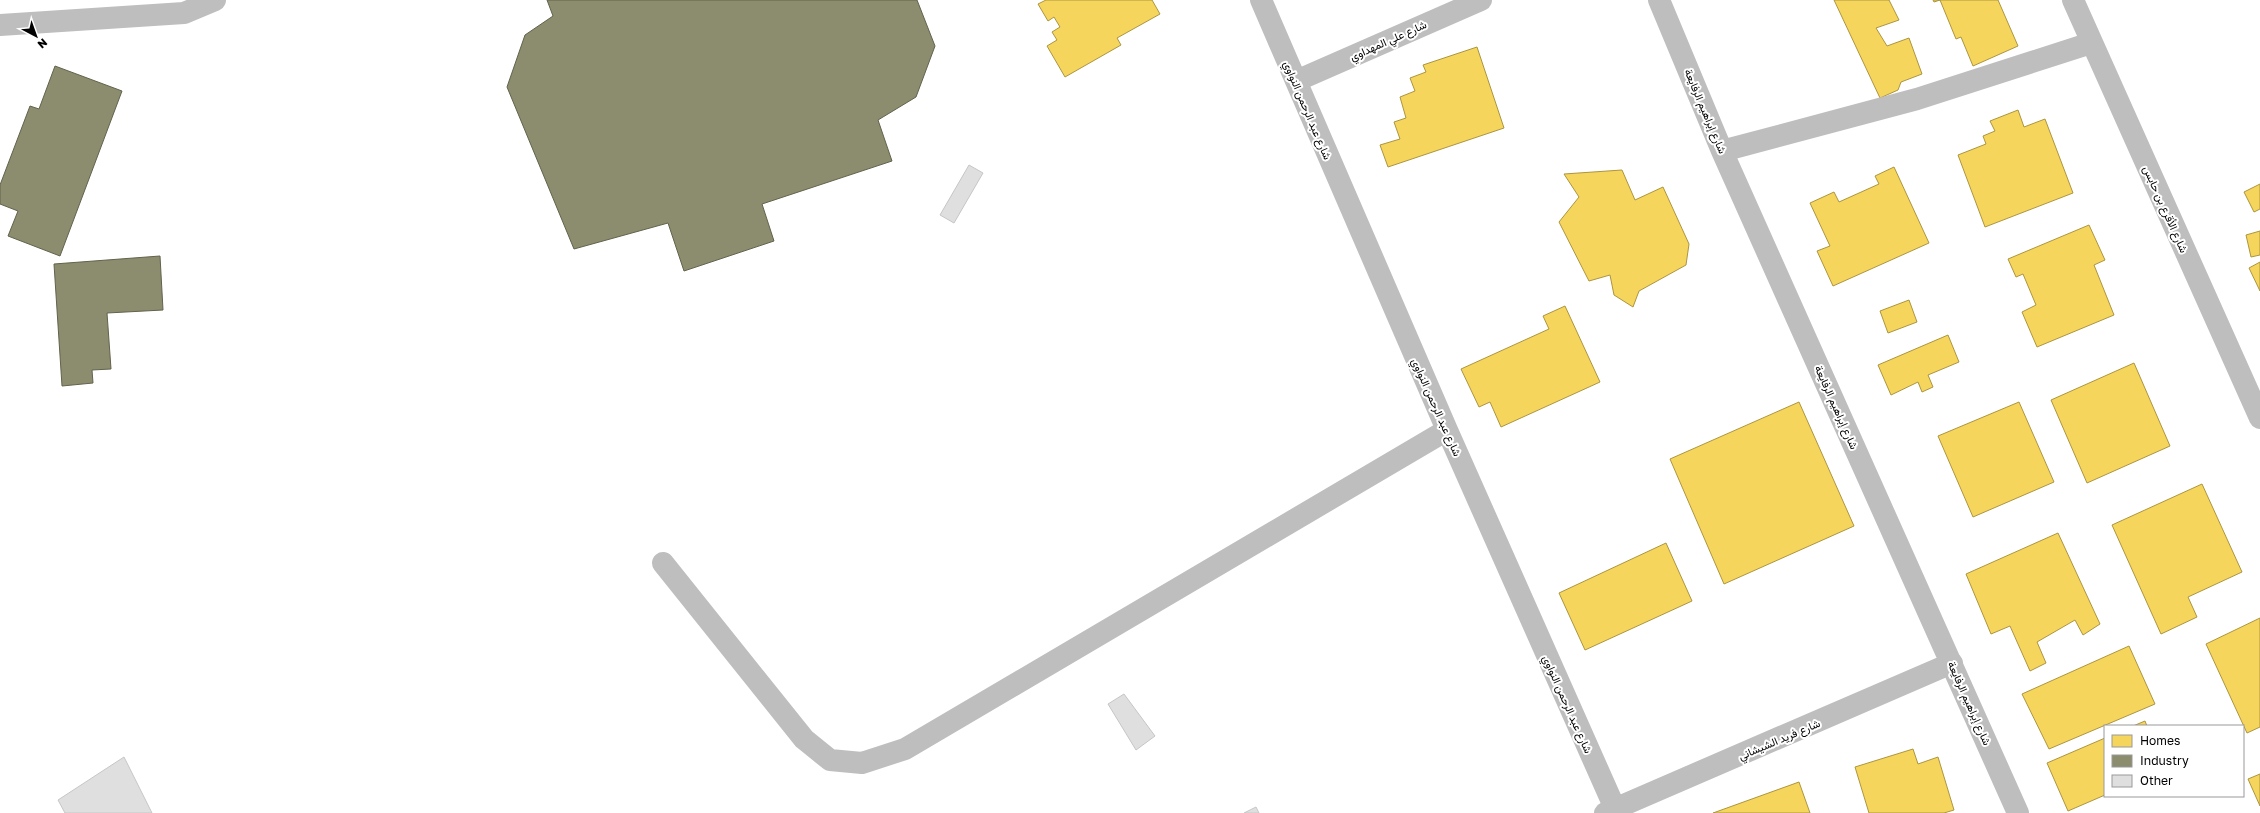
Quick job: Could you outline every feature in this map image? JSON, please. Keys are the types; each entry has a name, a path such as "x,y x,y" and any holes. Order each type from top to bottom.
{"street":[{"path":"0,25 184,13 215,0"},
{"name":"شارع عبد الرحمن النواوي","path":"1261,0 1612,812"},
{"name":"شارع علي المهداوي","path":"1296,81 1481,0"},
{"name":"شارع إبراهيم الرفايعة","path":"1659,0 1722,151 2018,813"},
{"name":"شارع الأقرع بن حابس","path":"2073,0 2260,418"},
{"path":"1722,151 1917,99 2091,43"},
{"path":"663,563 804,739 830,760 862,762 904,749 1447,430"},
{"name":"شارع فريد الشيشاني","path":"1612,812 1952,663"}],"building: Homes":[{"path":"1046,0 1152,0 1160,14 1117,38 1121,45 1065,77 1047,46 1057,40 1052,32 1060,27 1054,17 1048,21 1038,4"},
{"path":"1834,0 1889,0 1899,20 1876,28 1887,46 1909,38 1922,74 1901,82 1898,90 1880,98"},
{"path":"1940,0 1998,0 2018,46 1973,66 1961,37 1956,39"},
{"path":"1477,47 1504,128 1388,167 1380,145 1400,139 1394,122 1406,118 1400,97 1415,91 1410,78 1426,72 1423,65"},
{"path":"2018,110 2024,127 2045,119 2073,193 1985,227 1958,155 1986,144 1983,136 1995,131 1990,121"},
{"path":"1894,167 1929,243 1833,286 1817,251 1830,246 1810,203 1834,192 1839,202 1879,184 1875,176"},
{"path":"1622,170 1635,200 1663,187 1689,244 1686,265 1639,291 1633,307 1614,295 1610,275 1589,281 1559,222 1579,197 1564,174"},
{"path":"2260,184 2260,209 2254,212 2244,192"},
{"path":"2089,225 2105,260 2094,265 2114,315 2037,347 2022,312 2036,305 2023,274 2016,277 2008,259"},
{"path":"2260,231 2260,255 2251,257 2246,235"},
{"path":"2260,262 2260,291 2249,268"},
{"path":"1909,300 1917,322 1888,333 1880,311"},
{"path":"1565,306 1600,382 1501,427 1490,402 1479,407 1461,369 1549,329 1543,316"},
{"path":"1948,335 1959,362 1928,375 1933,387 1922,392 1918,382 1891,395 1878,365"},
{"path":"2134,363 2170,446 2087,483 2051,400"},
{"path":"1799,402 1854,526 1724,584 1670,459"},
{"path":"2019,402 2054,482 1973,517 1938,436"},
{"path":"2202,484 2242,572 2188,597 2197,617 2161,634 2112,525"},
{"path":"2058,533 2100,624 2083,635 2075,620 2037,642 2046,663 2030,671 2010,626 1991,634 1966,574"},
{"path":"1666,543 1692,601 1585,650 1559,593"},
{"path":"2260,618 2260,727 2247,733 2206,644"},
{"path":"2129,646 2155,704 2049,749 2022,694"},
{"path":"2145,721 2147,725 2135,725"},
{"path":"2104,738 2104,795 2068,811 2047,763"},
{"path":"1913,749 1918,764 1938,757 1954,810 1944,813 1869,813 1855,767"},
{"path":"2260,774 2260,806 2248,779"},
{"path":"1799,782 1810,813 1713,813"}],"building: Industry":[{"path":"547,0 917,0 935,46 916,97 878,120 892,161 762,204 774,241 684,271 668,223 574,249 507,87 525,35 553,16"},
{"path":"55,66 122,91 60,256 8,236 18,211 0,204 0,185 30,106 39,109"},
{"path":"160,256 163,310 107,313 111,369 92,370 93,383 62,386 54,264"}],"building: Other":[{"path":"969,165 983,173 954,223 940,215"},
{"path":"1124,694 1155,736 1136,750 1108,704"},
{"path":"124,757 152,813 65,813 58,800"},
{"path":"1256,807 1259,813 1244,813"}]}
